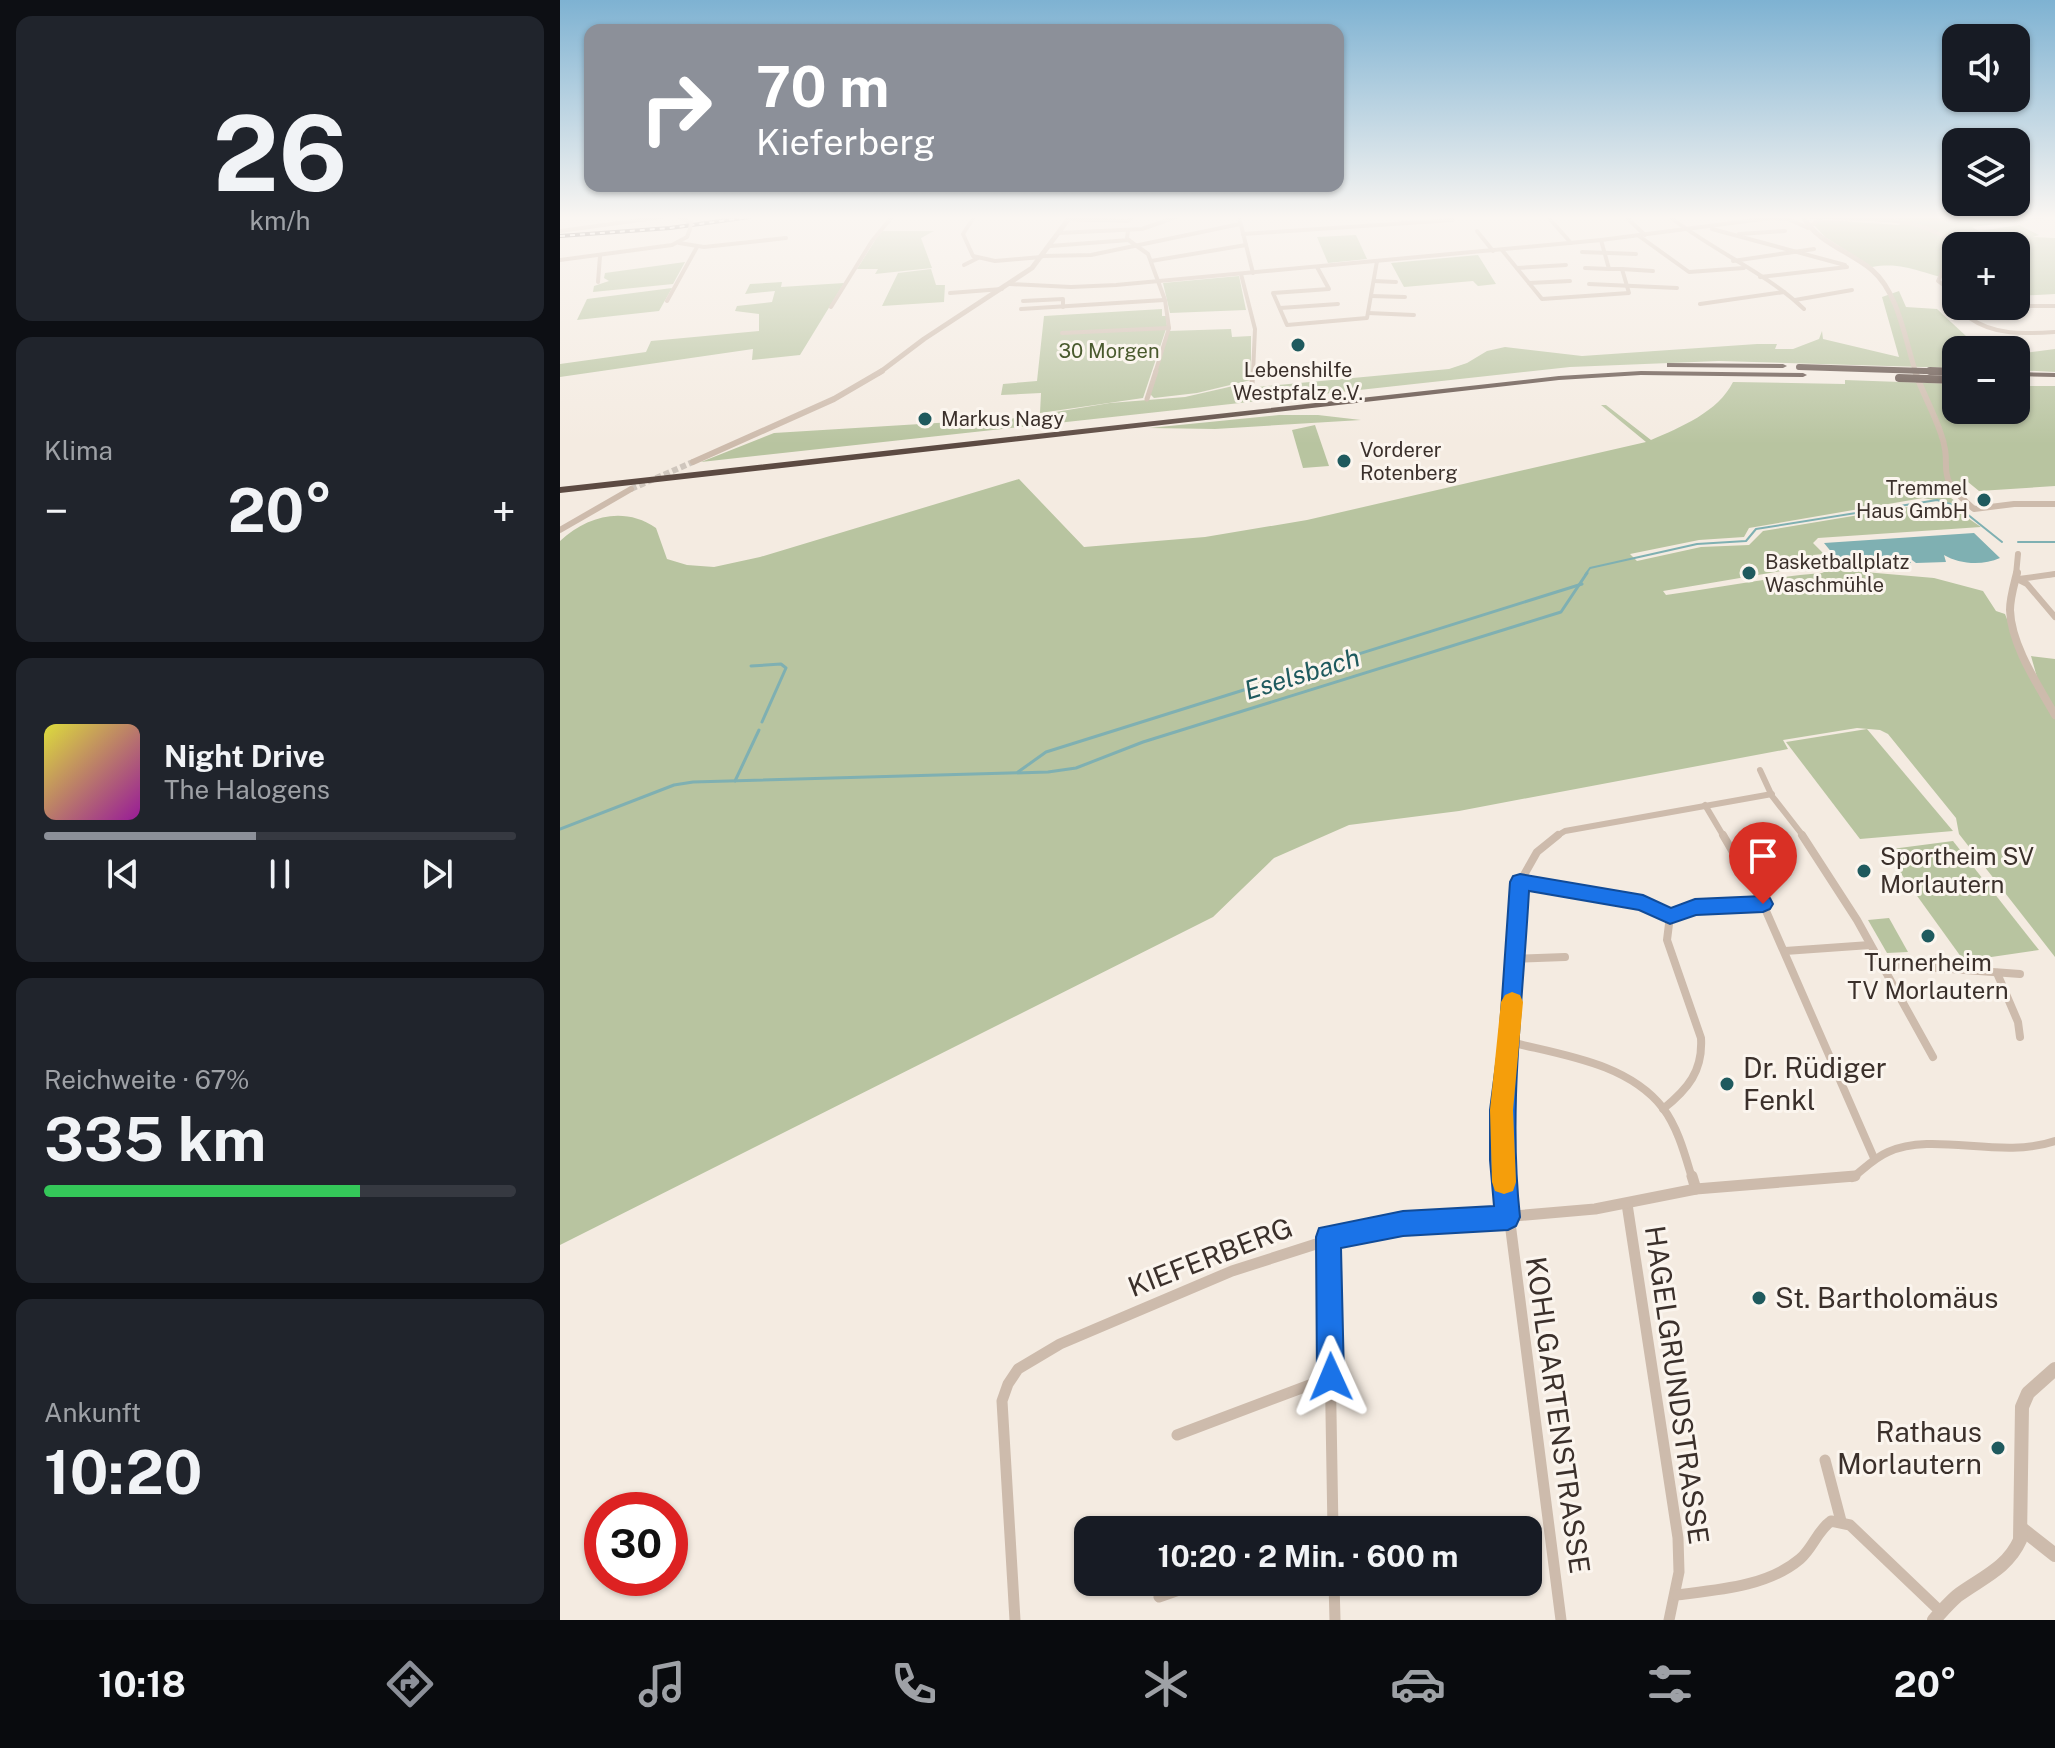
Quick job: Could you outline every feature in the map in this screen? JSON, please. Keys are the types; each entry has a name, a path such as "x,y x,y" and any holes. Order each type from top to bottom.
{"highway":[{"path":"560,483 1554,372 1669,365 1942,379"},
{"path":"560,490 1559,378 1641,373 1942,372"},
{"path":"2030,374 2055,375"},
{"path":"2030,382 2055,383"}],"street":[{"path":"667,301 672,293"},
{"path":"831,307 840,293"},
{"path":"950,293 954,293"},
{"path":"693,462 857,387 997,293"},
{"path":"1147,399 1169,328 1162,293"},
{"path":"1246,293 1255,329 1252,383"},
{"path":"1279,293 1273,293 1287,325 1366,319 1372,293"},
{"path":"1537,293 1542,299 1629,293"},
{"path":"1700,304 1780,293"},
{"path":"1785,293 1804,309"},
{"path":"1795,300 1837,293"},
{"path":"1890,293 1918,379 1942,435 1945,478 1953,491 1974,509 2014,504 2055,504"},
{"path":"1371,296 1405,297"},
{"path":"1023,301 1072,298 1072,306"},
{"path":"1063,299 1063,307"},
{"path":"1021,309 1164,300"},
{"path":"1280,308 1338,304"},
{"path":"2030,306 2055,306"},
{"path":"1368,313 1414,315"},
{"path":"1974,320 1995,330 2025,334 2055,332"},
{"path":"1062,333 1169,328"},
{"path":"560,530 631,489"},
{"path":"2018,554 2017,579 2010,611 2013,626 2042,694 2055,715"},
{"path":"2017,579 2055,574"},
{"path":"2017,579 2027,584 2055,617"},
{"path":"1760,770 1760,776 1824,866 1933,1057"},
{"path":"1763,904 1695,907 1670,916 1643,903 1520,882 1527,863 1544,843 1565,831 1772,794"},
{"path":"1705,805 1763,904 1874,1158"},
{"name":"KOHLGARTENSTRASSE","path":"1520,882 1501,1133 1508,1217 1561,1620"},
{"path":"1663,1109 1692,1084 1703,1053 1701,1038 1667,940 1670,916"},
{"path":"1785,951 1870,945"},
{"path":"1514,959 1565,957"},
{"path":"1882,964 2020,974"},
{"path":"1997,973 2018,1022 2020,1037"},
{"path":"1510,1042 1613,1071 1637,1085 1663,1109 1696,1189"},
{"name":"KIEFERBERG","path":"1015,1620 1001,1412 1006,1387 1014,1372 1027,1361 1060,1344 1167,1297 1328,1237 1403,1224 1627,1204 1696,1189 1852,1178 1866,1169 1874,1158 1894,1149 1925,1145 1974,1150 2035,1146 2055,1141"},
{"name":"HAGELGRUNDSTRASSE","path":"1627,1204 1674,1508 1679,1572 1669,1620"},
{"path":"1328,1237 1333,1516"},
{"path":"1676,1595 1744,1584 1790,1566 1808,1550 1824,1525 1841,1521 1850,1525 1937,1615 1956,1597 1999,1569 2014,1553 2022,1529 2022,1407 2028,1393 2055,1369"},
{"path":"1177,1435 1331,1377"},
{"path":"1825,1460 1841,1521"},
{"path":"2022,1529 2055,1555"},
{"path":"1334,1596 1335,1620"}],"green space":[{"path":"636,293 669,293 659,311 577,320 587,299"},
{"path":"775,293 838,293 800,355 752,360 753,349 560,377 560,364 646,352 651,341 759,331 759,314 735,311 737,306 772,302"},
{"path":"888,293 945,293 944,302 882,306"},
{"path":"1165,293 1242,293 1246,310 1170,313"},
{"path":"1894,293 1900,293 1906,307 1937,309 1942,314 1942,320 1949,320 1966,336 1942,336 1942,368 1719,361 1570,367 701,462 774,433 1019,418 1110,403 1185,397 1242,384 1257,387 1449,369 1487,351 1505,347 1582,356 1757,344 1777,344 1775,349 1793,349 1819,339 1822,331 1823,339 1899,357 1882,297"},
{"path":"2030,293 2055,293 2030,295"},
{"name":"30 Morgen","path":"1162,309 1167,326 1143,398 1040,413 1041,393 1001,395 1003,384 1037,381 1044,316"},
{"path":"1231,329 1232,337 1251,336 1251,380 1197,393 1154,398 1150,394 1168,331"},
{"path":"2055,349 2055,372 2030,371 2030,352"},
{"path":"1845,380 1942,383 1942,424 2030,424 2030,386 2055,386 2055,486 1979,491 1968,482 1926,482 1934,494 1946,494 1960,505 1923,498 1749,528 1744,537 1699,540 1630,554 1637,561 1701,547 1749,545 1763,531 1925,504 1953,508 1981,527 1818,538 1813,543 1824,554 1813,555 1815,560 1802,561 1804,564 1790,565 1793,569 1663,591 1666,595 1822,573 1830,569 1934,578 1983,591 1996,611 2005,614 2022,657 2040,688 2031,656 2055,659 2055,957 1959,834 1956,818 1888,734 1880,730 1857,728 1783,740 1788,749 1459,811 1349,825 1274,858 1213,917 560,1245 560,541 571,532 606,517 631,517 656,528 667,559 687,565 714,567 760,557 1019,479 1084,547 1205,537 1307,520 1646,442 1601,405 1606,405 1651,440 1708,410 1733,382 1845,384"},
{"path":"1279,415 1361,420 1215,429 1149,428"},
{"path":"1315,425 1329,466 1303,468 1292,430"},
{"path":"1867,729 1953,831 1860,839 1786,742"},
{"path":"1953,841 2039,950 1964,961 1884,850"},
{"path":"1889,918 1908,952 1887,953 1868,920"}],"water":[{"path":"1974,533 2000,558 1971,563 1944,555 1946,562 1916,563 1908,557 1911,563 1880,564 1872,558 1875,564 1842,565 1824,543"}],"waterway":[{"name":"Eselsbach","path":"1585,575 1590,568 1697,544 1746,541 1756,529 1937,500 1957,506 2002,542"},
{"name":"Eselsbach","path":"2018,542 2055,542"},
{"name":"Eselsbach","path":"1579,585 1587,573"},
{"name":"Eselsbach","path":"735,781 1048,772 1076,768 1143,742 1561,612 1579,585"},
{"name":"Eselsbach","path":"1018,772 1046,752 1579,585"},
{"path":"751,666 781,664 786,668 762,722"},
{"path":"735,781 759,730"},
{"name":"Eselsbach","path":"560,829 674,785 735,781"}],"tunnel":[{"path":"631,489 693,462"}],"slow traffic":[{"path":"1504,1182 1502,1110 1512,1002"}],"place":[{"name":"Lebenshilfe Westpfalz e.V.","path":"1298,345"},
{"name":"Markus Nagy","path":"925,419"},
{"name":"Vorderer Rotenberg","path":"1344,461"},
{"name":"Tremmel Haus GmbH","path":"1984,500"},
{"name":"Basketballplatz Waschmühle","path":"1749,573"},
{"name":"Sportheim SV Morlautern","path":"1864,871"},
{"name":"Turnerheim TV Morlautern","path":"1928,936"},
{"name":"Dr. Rüdiger Fenkl","path":"1727,1084"},
{"name":"St. Bartholomäus","path":"1759,1298"},
{"name":"Rathaus Morlautern","path":"1998,1448"}],"route":[{"path":"1331,1377 1328,1237 1403,1224 1508,1217 1501,1133 1520,882 1643,903 1670,916 1695,907 1763,904"}]}
